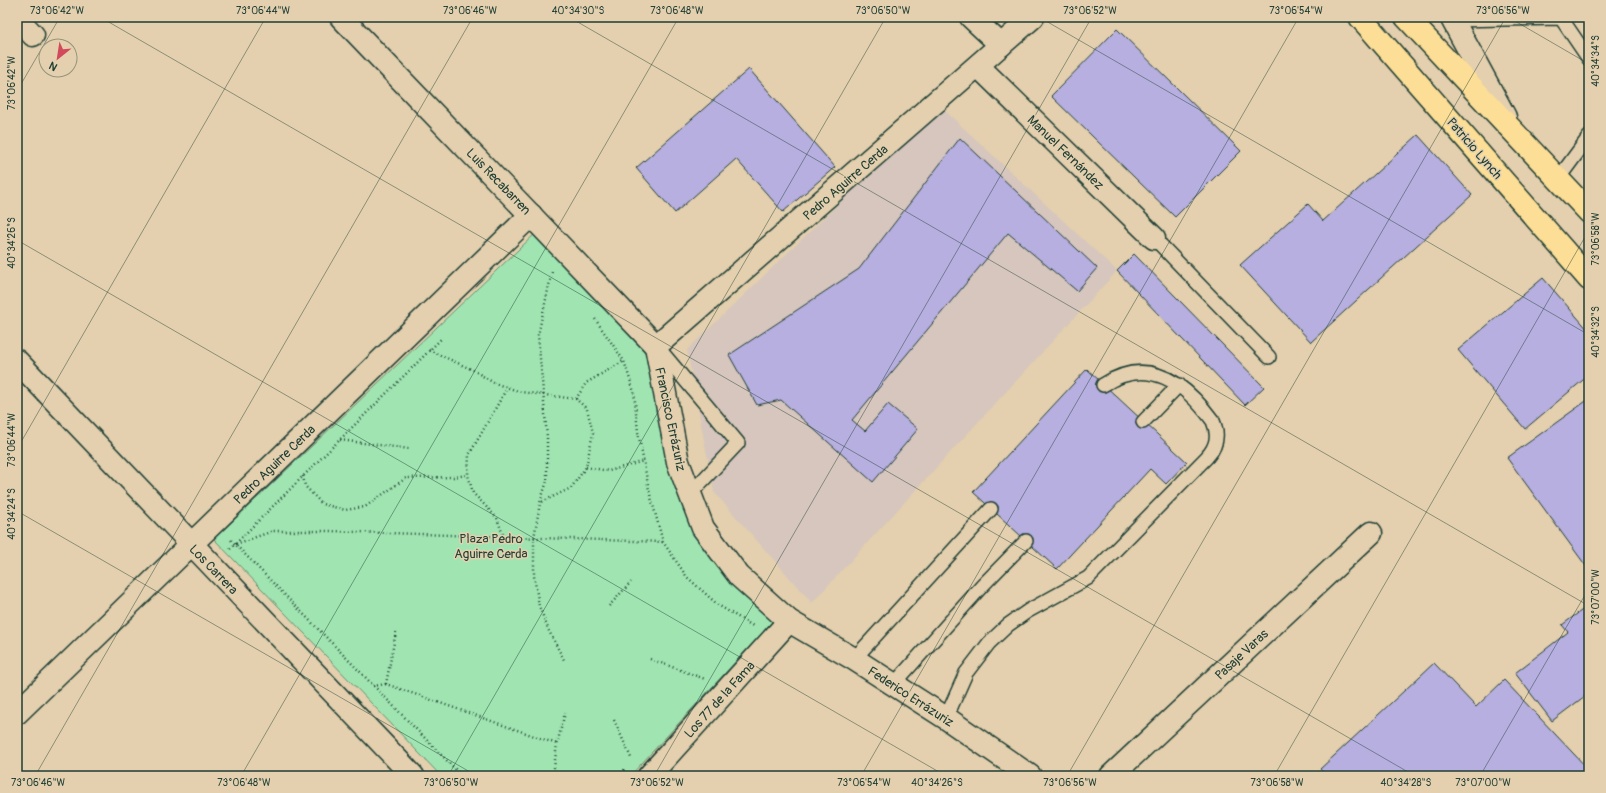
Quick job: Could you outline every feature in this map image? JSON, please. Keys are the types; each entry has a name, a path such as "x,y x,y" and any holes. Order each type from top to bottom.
{"main road":[{"name":"Patricio Lynch","path":"1360,17 1589,279"},
{"path":"1406,17 1589,212"}],"street":[{"name":"Luis Recabarren","path":"341,17 656,346"},
{"path":"971,17 1001,45"},
{"name":"Pedro Aguirre Cerda","path":"656,346 1033,17"},
{"path":"17,18 33,35"},
{"path":"1452,19 1511,129"},
{"name":"Manuel Fernández","path":"978,66 1154,238"},
{"name":"Pedro Aguirre Cerda","path":"17,713 531,215"},
{"name":"Francisco Errázuriz","path":"656,346 678,462 703,528 739,576 790,621"},
{"name":"Los Carrera","path":"17,360 212,567 413,776"},
{"name":"Pasaje Varas","path":"1111,776 1371,533"},
{"name":"Federico Errázuriz","path":"790,621 854,658 946,718 1030,776"},
{"name":"Los 77 de la Fama","path":"649,776 790,621"}],"lane":[{"path":"1452,19 1562,18 1589,59"},
{"path":"1558,179 1589,137"},
{"path":"1154,238 1269,357"},
{"path":"656,346 738,443 690,494"},
{"path":"946,718 966,673 989,643 1008,625 1028,611 1088,578 1212,451 1217,435 1213,421 1179,385 1164,376 1147,372 1123,374 1103,385"},
{"path":"1144,422 1179,385"},
{"path":"854,658 990,509"},
{"path":"894,684 982,586 1026,541"}],"path":[{"path":"557,274 553,269 538,335 547,437 547,481 540,503 534,538 534,576 539,606 549,631 564,660"},
{"path":"594,317 624,361 634,392 649,490 663,542 687,577 718,605 774,639"},
{"path":"212,567 446,334"},
{"path":"429,350 473,370 494,383 507,388 520,392 576,399 587,409 592,433 586,467 571,488 540,503"},
{"path":"576,399 586,383 624,361"},
{"path":"504,538 497,518 474,493 468,474 469,455 507,388"},
{"path":"339,440 410,449"},
{"path":"586,467 608,471 644,461"},
{"path":"303,476 305,486 322,504 345,510 365,507 406,478 453,477 468,474"},
{"path":"213,523 462,776"},
{"path":"235,544 273,531 328,531 504,538 663,542"},
{"path":"609,606 631,582"},
{"path":"386,684 396,632"},
{"path":"650,659 705,680"},
{"path":"373,686 386,684 557,744"},
{"path":"553,776 557,744 565,713"},
{"path":"614,720 632,761"}],"shaded area":[{"path":"940,106 1117,271 812,603 714,492 687,350"}],"green space":[{"name":"Plaza Pedro Aguirre Cerda","path":"538,231 647,348 669,465 774,620 630,776 441,776 214,539"}],"building":[{"path":"1117,29 1241,151 1175,217 1051,96"},
{"path":"749,69 835,167 783,212 736,159 675,213 636,168"},
{"path":"1418,135 1472,195 1311,342 1240,265 1308,204 1323,221"},
{"path":"960,138 1097,268 1077,291 1008,233 852,420 865,431 888,404 918,429 873,482 781,400 757,405 729,355 859,269"},
{"path":"1134,254 1264,387 1245,405 1117,271"},
{"path":"1543,278 1589,331 1589,375 1525,429 1458,350"},
{"path":"1087,369 1187,462 1166,484 1150,469 1057,569 973,492"},
{"path":"1589,399 1589,564 1586,566 1507,458"},
{"path":"1589,605 1589,693 1552,721 1515,673 1568,632 1562,625"},
{"path":"1434,663 1476,707 1504,680 1589,770 1589,776 1326,776 1320,769"}]}
